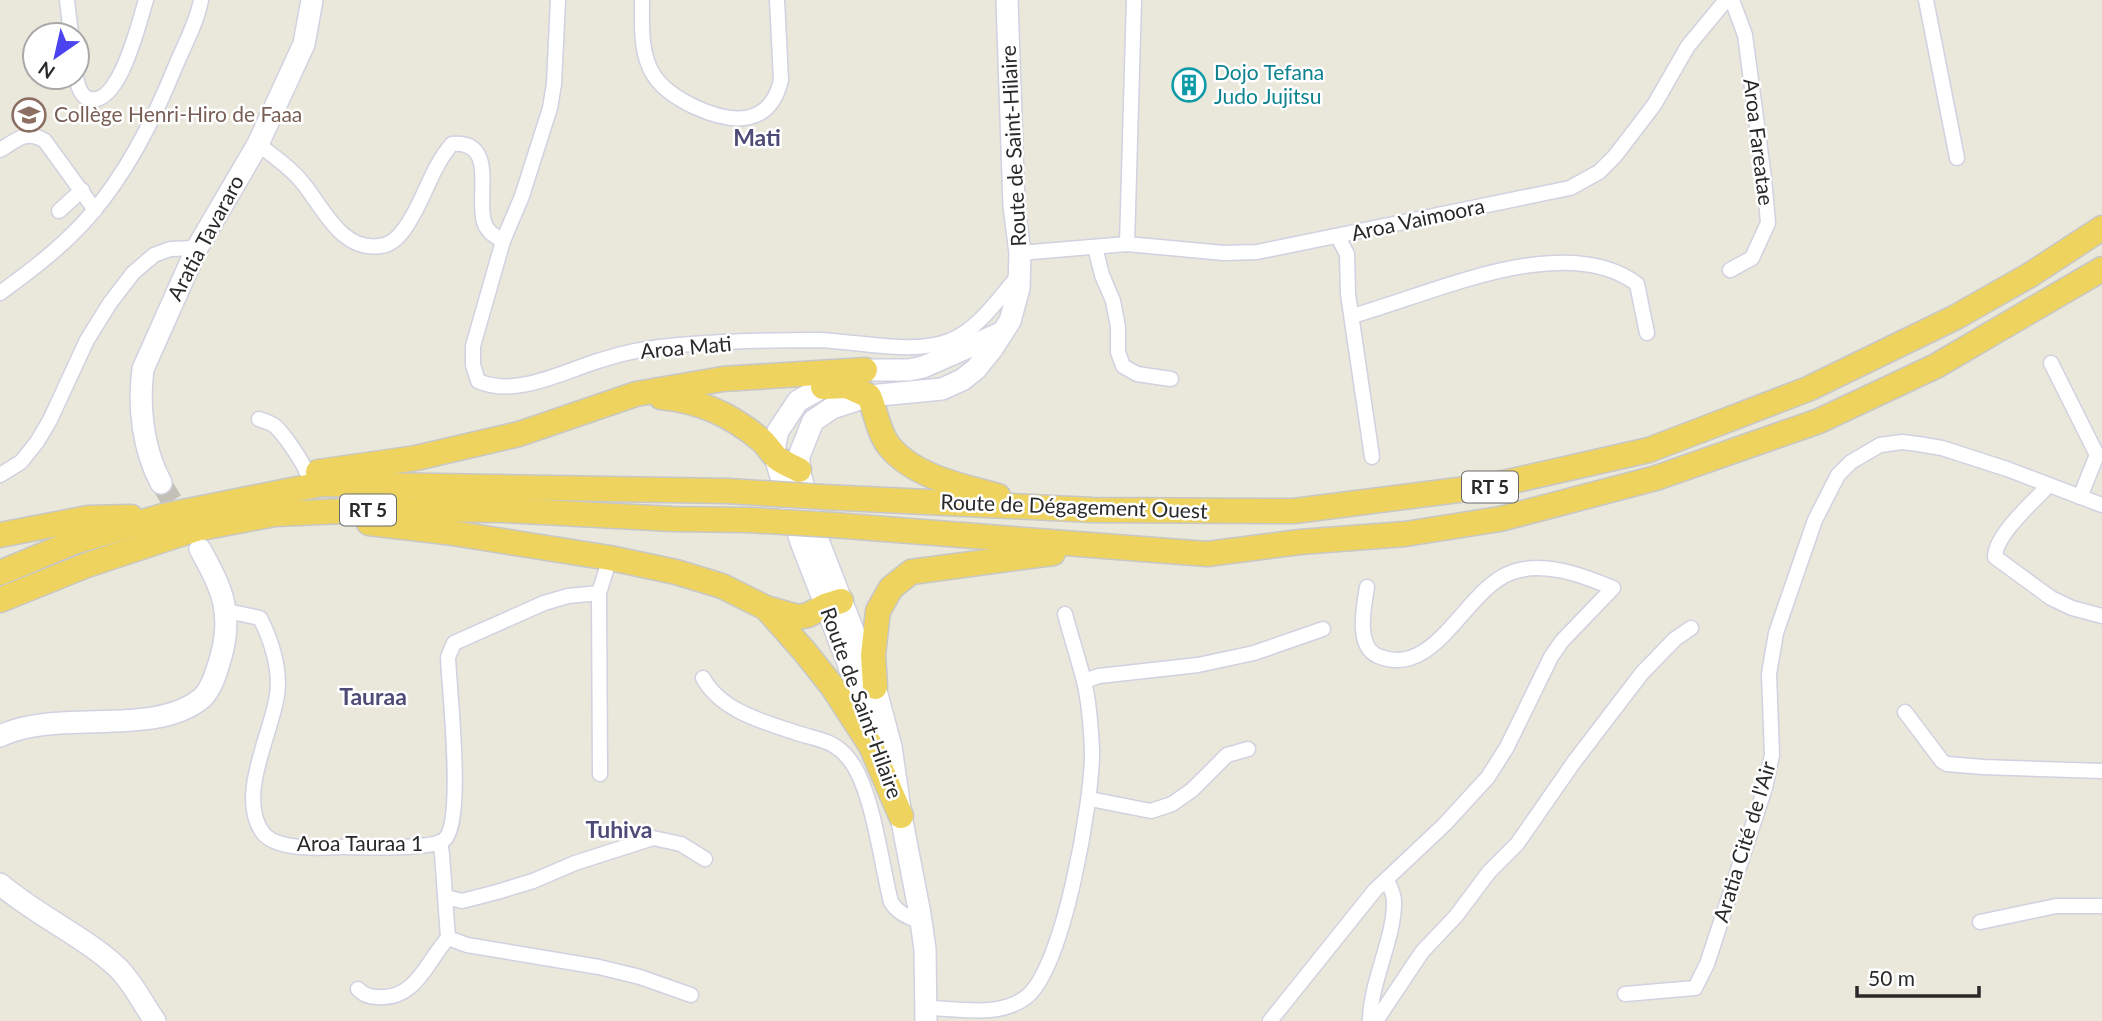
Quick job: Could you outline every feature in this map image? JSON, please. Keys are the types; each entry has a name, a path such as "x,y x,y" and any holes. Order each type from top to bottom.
{"highway":[{"name":"Route de Dégagement Ouest","path":"0,573 74,542 163,516 322,484 728,491 1166,512 1294,511 1490,486 1649,450 1808,389 1956,317 2030,275 2102,228"},
{"name":"Route de Dégagement Ouest","path":"0,600 87,565 196,529 275,513 388,509 503,510 749,520 1207,554 1300,542 1405,534 1500,519 1656,478 1830,415 1936,366 2102,269"},
{"path":"226,502 262,482 277,477 416,458 519,434 636,394 723,379 865,370"},
{"path":"822,387 847,386 869,396 881,432 889,446 905,461 949,482 1039,508"},
{"path":"636,394 683,399 720,411 761,439 775,457 799,470"},
{"path":"275,513 309,521 366,522 446,532 610,558 677,572 722,586 766,608 798,617 833,603"},
{"path":"0,535 88,517 163,516"},
{"path":"875,687 873,655 878,611 891,588 911,572 1052,553 1207,554"},
{"path":"766,608 832,686 871,746 901,816"}],"main road":[{"name":"Aratia Tavararo","path":"161,483 148,451 144,428 142,369 197,248 258,144 304,44 312,0"},
{"name":"Route de Saint-Hilaire","path":"901,816 833,603 799,470 799,456 813,421 832,408 869,396 942,388 962,380 975,369 1004,332 1013,311 1018,288 1020,253 1014,206 1007,0"},
{"name":"Route de Saint-Hilaire","path":"901,816 891,747 875,687 801,542 775,457 778,431 797,401 822,387 865,370 909,370 923,367 1004,332"},
{"path":"0,736 22,727 46,723 115,721 156,716 192,704 210,687 216,673 225,636 227,611 214,575 200,549"},
{"path":"901,816 925,949 926,1014"},
{"path":"0,884 20,901 80,939 119,969 155,1021"}],"street":[{"path":"67,0 69,21"},
{"path":"81,91 90,99 98,98 109,93 116,84 146,0"},
{"path":"0,293 31,271 95,210 128,163 176,66 201,0"},
{"name":"Aroa Mati","path":"558,0 554,84 550,108 522,196 503,241 473,346 473,365 478,382 502,387 522,385 604,359 678,345 817,340 887,347 931,345 950,341 969,329 1018,276"},
{"path":"642,0 646,55 652,73 660,83 688,104 725,119 741,120 755,116 765,109 778,92 781,64 777,0"},
{"path":"1127,244 1134,0"},
{"name":"Aroa Vaimoora","path":"1020,253 1127,244 1238,254 1283,249 1570,188 1599,173 1654,104 1688,46 1726,0"},
{"name":"Aroa Fareatae","path":"1730,270 1752,258 1768,223 1745,35 1732,0"},
{"path":"1926,0 1957,158"},
{"path":"0,150 23,136 34,135 45,141 95,210"},
{"path":"258,144 284,163 301,181 344,236 357,244 372,247 385,246 397,239 406,228 441,156 452,145 462,143 472,147 478,154 482,172 484,222 490,234 503,241"},
{"path":"59,211 82,190"},
{"path":"1338,237 1347,254 1349,294 1372,457"},
{"path":"1095,247 1102,275 1113,301 1118,327 1118,352 1123,366 1137,374 1171,379"},
{"path":"0,475 21,462 37,442 87,340 110,303 133,274 154,254 170,249 197,248"},
{"path":"1352,316 1449,284 1512,267 1570,263 1599,266 1624,274 1637,284 1647,333"},
{"path":"2051,363 2097,455 2080,497"},
{"path":"259,419 273,424 282,434 302,459 307,473"},
{"name":"Aratia Cité de l'Air","path":"1625,994 1695,988 1707,964 1765,788 1772,755 1769,674 1776,633 1815,520 1838,475 1865,453 1883,445 1902,442 1942,448 2102,505"},
{"path":"2049,485 2015,522 1995,550 1995,557 2050,598 2102,616"},
{"path":"600,774 599,593 610,558"},
{"path":"1270,1021 1351,918 1446,824 1488,777 1507,747 1562,641 1613,587 1587,577 1530,567 1507,574 1461,614 1438,642 1408,661 1374,655 1364,638 1363,612 1367,587"},
{"name":"Aroa Tauraa 1","path":"227,611 260,618 267,631 278,680 277,695 262,749 254,792 254,810 264,834 271,840 287,845 309,847 416,846 440,842 449,833 455,809 449,649 465,636 544,603 568,596 599,593"},
{"path":"926,1014 998,1009 1025,998 1035,989 1045,972 1062,924 1090,799 1091,748 1084,681 1065,614"},
{"path":"1373,1021 1422,952 1456,916 1489,872 1517,844 1574,762 1642,673 1675,639 1691,628"},
{"path":"1084,681 1099,676 1198,665 1254,653 1323,629"},
{"path":"702,678 715,695 744,714 835,745 849,759 877,832 891,902 903,915 921,922"},
{"path":"1905,712 1947,764 1983,768 2102,771"},
{"path":"1090,799 1151,811 1172,804 1192,790 1227,755 1248,749"},
{"path":"446,897 462,901 497,892 653,838 681,844 705,859"},
{"path":"358,989 372,997 387,998 403,992 414,985 448,938 440,842"},
{"path":"1373,1021 1370,1006 1376,992 1393,909 1394,898 1387,880"},
{"path":"1980,922 2056,906 2102,906"},
{"path":"448,938 467,945 599,967 640,977 691,995"}],"tunnel":[{"path":"161,483 187,526"}],"place":[{"name":"Dojo Tefana Judo Jujitsu","path":"1189,85"},
{"name":"Collège Henri-Hiro de Faaa","path":"29,115"}],"district":[{"name":"Mati","path":"757,138"},
{"name":"Tauraa","path":"373,697"},
{"name":"Tuhiva","path":"619,830"}]}
